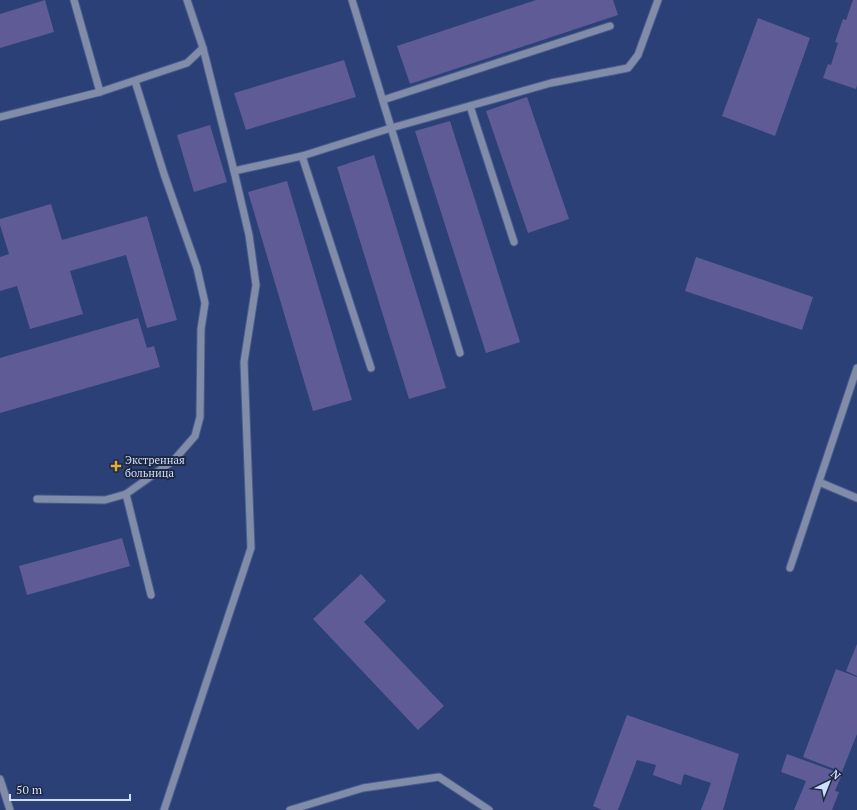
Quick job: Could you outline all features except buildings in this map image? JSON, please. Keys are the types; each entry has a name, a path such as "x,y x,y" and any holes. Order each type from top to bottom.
{"street":[{"path":"74,0 100,92"},
{"path":"164,810 251,548 244,362 256,285 248,235 234,171 203,48 187,0"},
{"path":"352,0 460,353"},
{"path":"234,171 302,156 391,128 551,83 628,68 638,55 658,0"},
{"path":"383,100 610,26"},
{"path":"0,117 100,92 135,81 187,63 203,48"},
{"path":"38,499 105,500 126,494 174,460 195,436 200,417 201,329 205,303 197,268 164,174 135,81"},
{"path":"470,106 514,242"},
{"path":"302,156 371,368"},
{"path":"790,568 857,368"},
{"path":"819,482 857,498"},
{"path":"126,494 151,595"},
{"path":"290,810 363,788 439,777 489,810"},
{"path":"0,780 10,810"}],"place":[{"name":"Экстренная больница","path":"116,466"}]}
